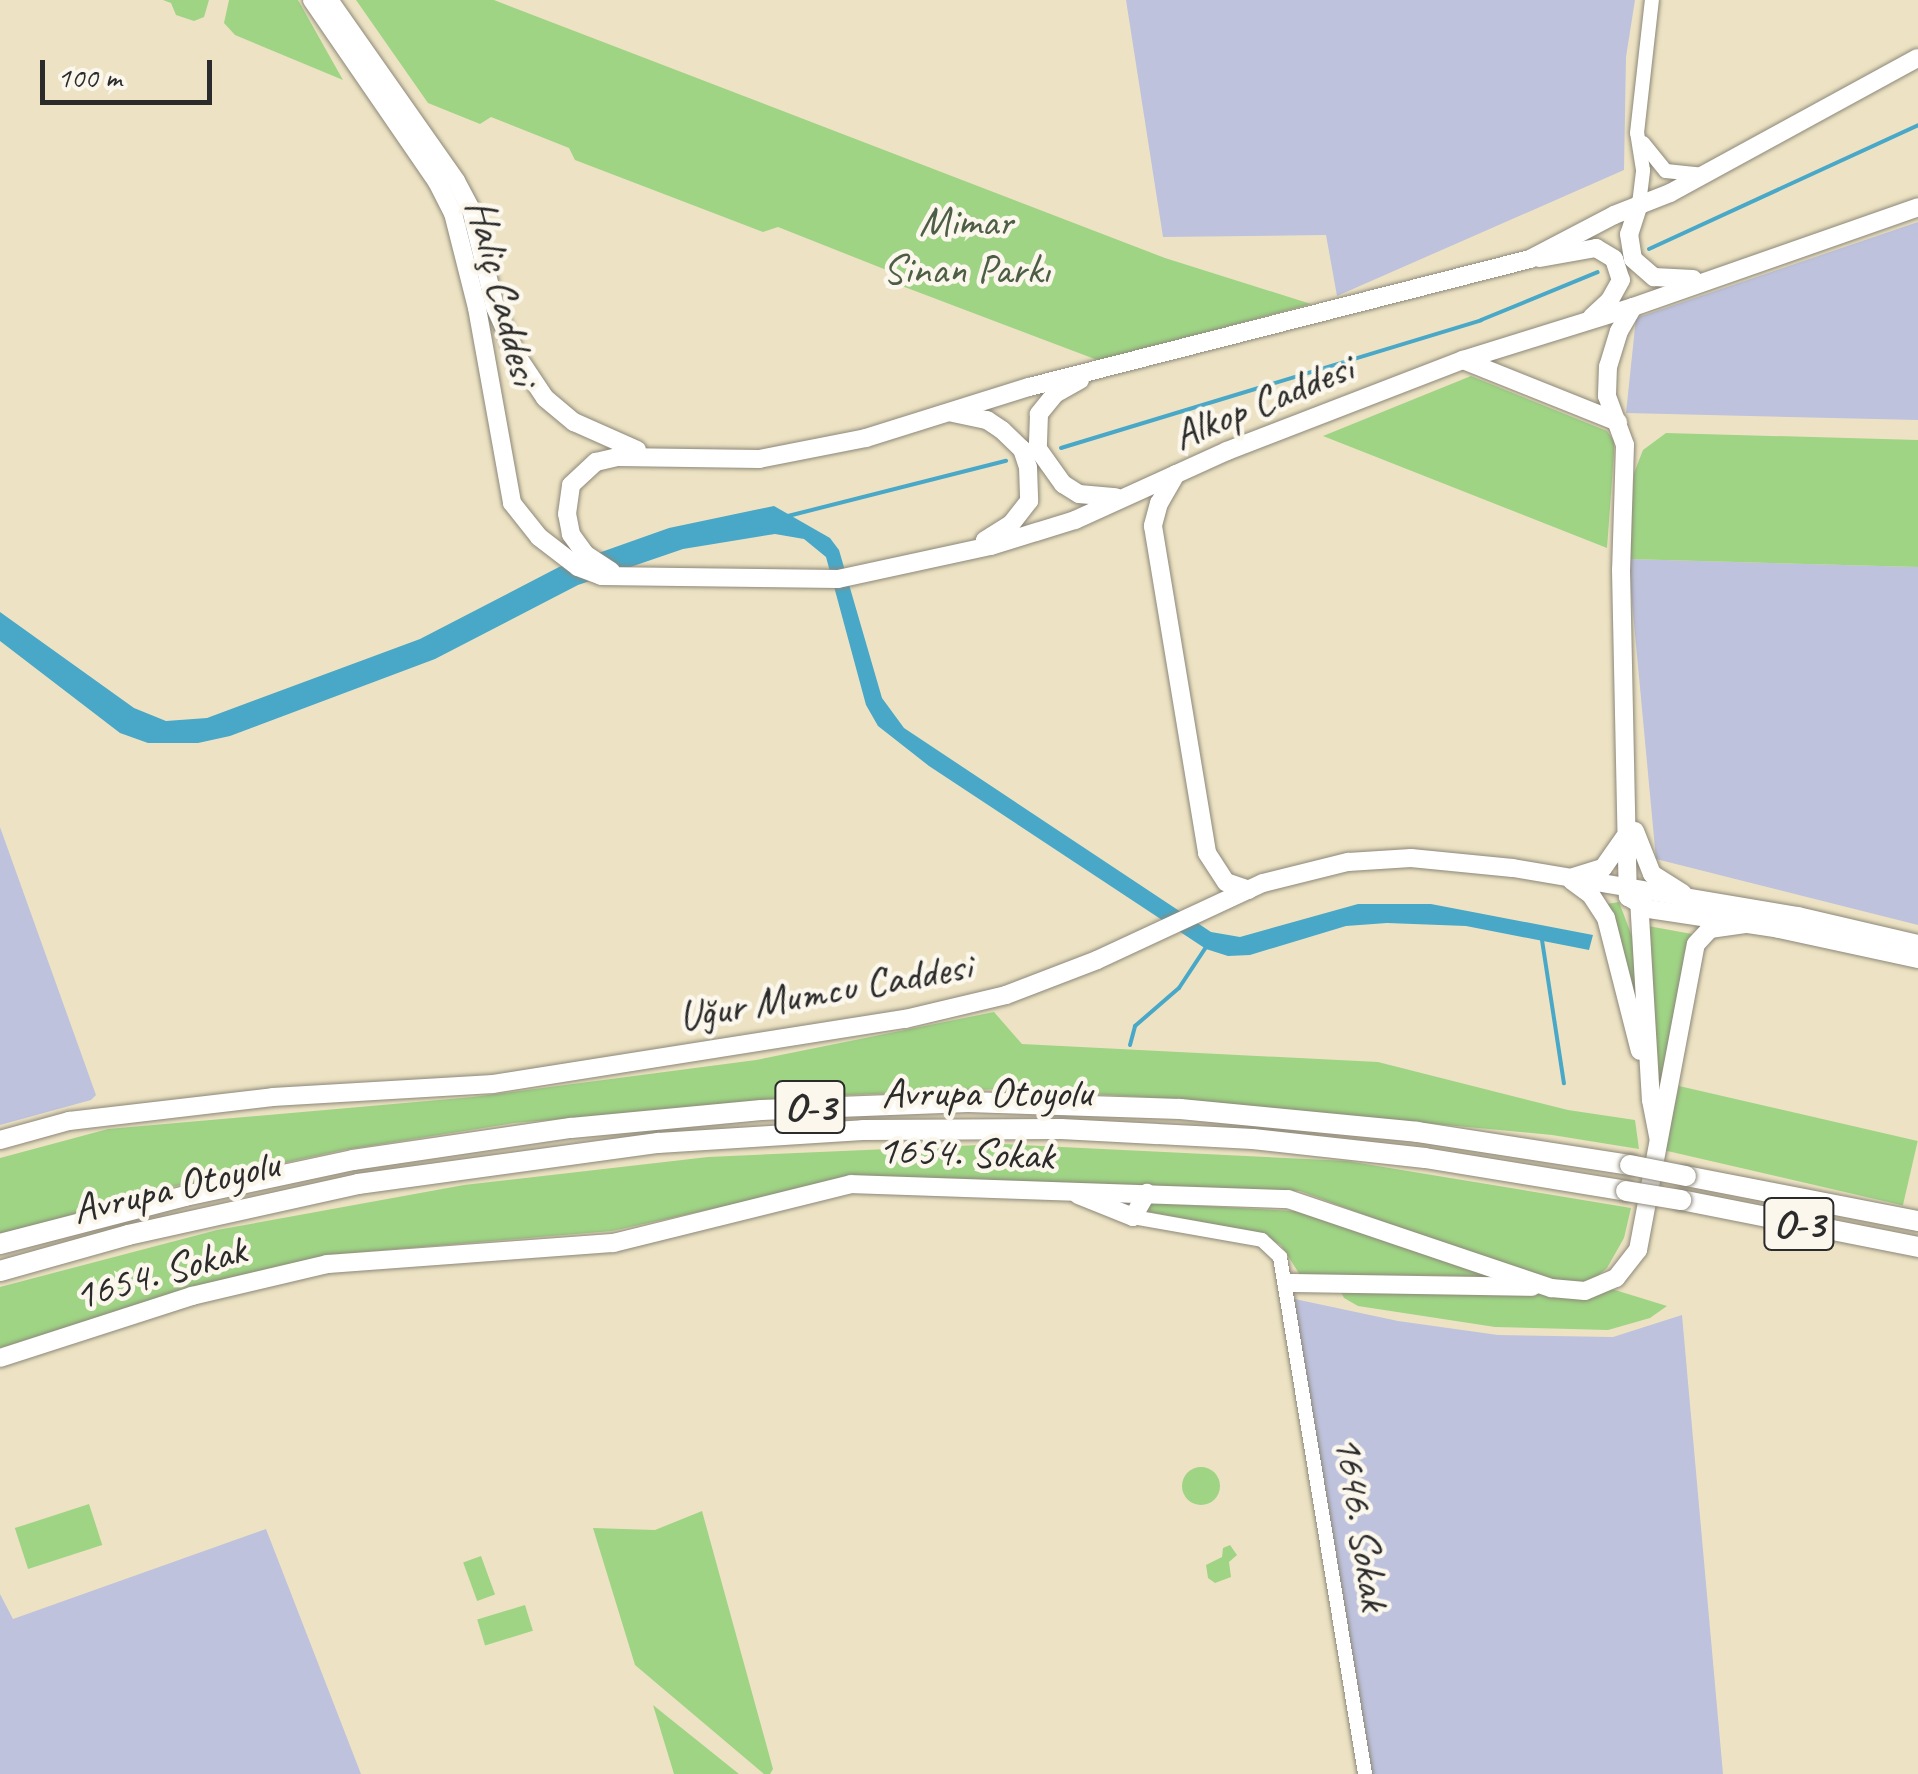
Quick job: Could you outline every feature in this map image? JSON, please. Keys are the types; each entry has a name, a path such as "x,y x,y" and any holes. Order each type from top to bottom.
{"highway":[{"name":"Avrupa Otoyolu","path":"0,1244 202,1192 353,1160 610,1124 795,1108 968,1102 1180,1109 1417,1132 1630,1165 1918,1221"},
{"name":"Avrupa Otoyolu","path":"0,1271 128,1235 358,1184 641,1145 863,1130 1061,1129 1252,1139 1425,1158 1626,1190 1918,1247"}],"main road":[{"name":"Haliç Caddesi","path":"312,0 437,182 453,213 476,308 512,502 539,538 564,557 601,576 620,577"},
{"name":"Haliç Caddesi","path":"329,0 456,181 471,209 495,307 517,356 545,398 574,422 621,446 661,457"},
{"name":"Alkop Caddesi","path":"661,457 759,459 866,438 1097,370 1530,259 1702,175 1918,58"},
{"path":"1640,204 1629,234 1633,260 1663,280 1706,279"},
{"name":"Alkop Caddesi","path":"620,577 838,579 968,551 1075,520 1176,474 1463,360 1634,307 1918,207"},
{"path":"1530,259 1596,248 1614,259 1620,280 1616,292 1592,318"},
{"name":"1654. Sokak","path":"1634,307 1618,331 1608,366 1607,396 1625,445 1621,570 1630,826 1651,1100 1659,1150"},
{"path":"1463,360 1618,422"},
{"path":"1097,370 1055,394 1039,414 1038,449 1062,484 1079,494 1126,496"},
{"path":"948,412 987,420 1002,430 1022,450 1031,484 1029,502 1011,524 968,551"},
{"path":"620,577 586,555 570,534 567,498 571,486 596,462 618,457 661,457"},
{"path":"1176,474 1158,504 1154,530 1207,853 1226,882 1249,890"},
{"path":"1567,878 1603,868 1630,826"},
{"path":"1630,826 1656,877 1707,902"},
{"name":"Uğur Mumcu Caddesi","path":"0,1140 69,1121 273,1097 493,1084 905,1019 1006,995 1097,960 1249,890 1305,871 1381,859 1474,863 1567,878 1635,896"},
{"path":"1567,878 1591,896 1606,918 1651,1100"},
{"path":"1635,896 1707,902 1824,921 1918,944"},
{"path":"1635,896 1918,959"},
{"name":"1654. Sokak","path":"0,1358 192,1296 328,1264 614,1243 838,1185 1147,1193 1301,1202 1551,1288 1574,1292 1600,1286 1630,1263 1638,1250 1696,944 1710,929 1747,924"},
{"path":"1068,1191 1133,1217 1147,1193"},
{"path":"1288,1283 1551,1288"}],"street":[{"path":"1640,204 1643,170 1637,133 1652,0"},
{"path":"1637,133 1655,163 1666,171 1702,175"},
{"path":"1133,1217 1267,1242 1280,1256 1288,1283"},
{"name":"1646. Sokak","path":"1288,1283 1365,1774"}],"shaded area":[{"path":"1126,0 1635,0 1626,57 1624,170 1337,296 1326,235 1163,237"},
{"path":"1918,222 1918,420 1626,413 1636,318"},
{"path":"1628,559 1918,567 1918,925 1656,859"},
{"path":"0,827 96,1095 91,1100 0,1125"},
{"path":"1290,1298 1398,1321 1498,1335 1613,1337 1682,1315 1723,1774 1365,1774"},
{"path":"266,1529 361,1774 0,1774 0,1594 13,1619"}],"green space":[{"path":"163,0 209,0 204,17 194,21 176,15 171,3"},
{"path":"229,0 298,0 343,80 235,35 224,23"},
{"name":"Mimar Sinan Parkı","path":"356,0 494,0 1165,258 1311,304 1100,361 894,283 889,271 778,227 763,232 575,160 569,148 491,117 480,124 428,103"},
{"path":"1471,376 1607,431 1614,441 1614,453 1607,548 1323,436"},
{"path":"1666,433 1918,440 1918,567 1628,559 1634,473 1643,450"},
{"path":"1619,902 1633,939 1638,1022 1607,904"},
{"path":"1648,926 1692,934 1684,954 1678,1011 1660,1089"},
{"path":"994,1012 1022,1044 1378,1062 1568,1110 1635,1120 1639,1149 1552,1135 1159,1098 1002,1089 848,1095 514,1123 344,1150 166,1188 0,1235 0,1158 108,1129 473,1097 756,1060"},
{"path":"1679,1086 1918,1141 1903,1205 1664,1150"},
{"path":"1003,1144 1347,1161 1631,1208 1624,1238 1607,1268 1589,1283 1574,1286 1489,1261 1300,1191 844,1180 612,1231 327,1255 141,1304 0,1348 0,1287 217,1230 464,1185 708,1157"},
{"path":"1147,1203 1295,1211 1487,1276 1300,1275 1281,1245 1255,1232 1149,1212"},
{"path":"1336,1282 1602,1286 1667,1306 1650,1318 1608,1330 1495,1327 1358,1306 1344,1298"},
{"path":"1201,1467 1214,1473 1220,1486 1214,1499 1201,1505 1188,1499 1182,1486 1188,1473"},
{"path":"89,1504 102,1545 28,1569 15,1528"},
{"path":"702,1511 773,1769 770,1774 764,1774 635,1665 593,1528 655,1530"},
{"path":"1230,1545 1237,1555 1229,1562 1231,1577 1215,1583 1208,1578 1206,1565 1222,1557 1223,1548"},
{"path":"481,1556 495,1595 477,1601 463,1562"},
{"path":"525,1605 533,1631 485,1645 477,1620"},
{"path":"653,1705 739,1774 674,1774"}],"water":[{"path":"774,506 830,538 839,550 882,698 904,728 1211,932 1240,937 1358,904 1431,904 1593,935 1589,950 1466,926 1387,923 1346,926 1250,955 1228,956 1206,949 929,766 878,726 866,705 826,557 804,539 775,534 683,549 578,585 435,659 230,736 198,743 148,743 120,733 0,641 0,612 134,708 166,721 207,718 420,639 559,567 669,528"}],"waterway":[{"path":"1649,249 1918,125"},
{"path":"1061,448 1481,320 1598,272"},
{"path":"788,516 1006,461"},
{"path":"1542,940 1564,1083"},
{"path":"1130,1045 1135,1026 1179,988 1206,947"}]}
